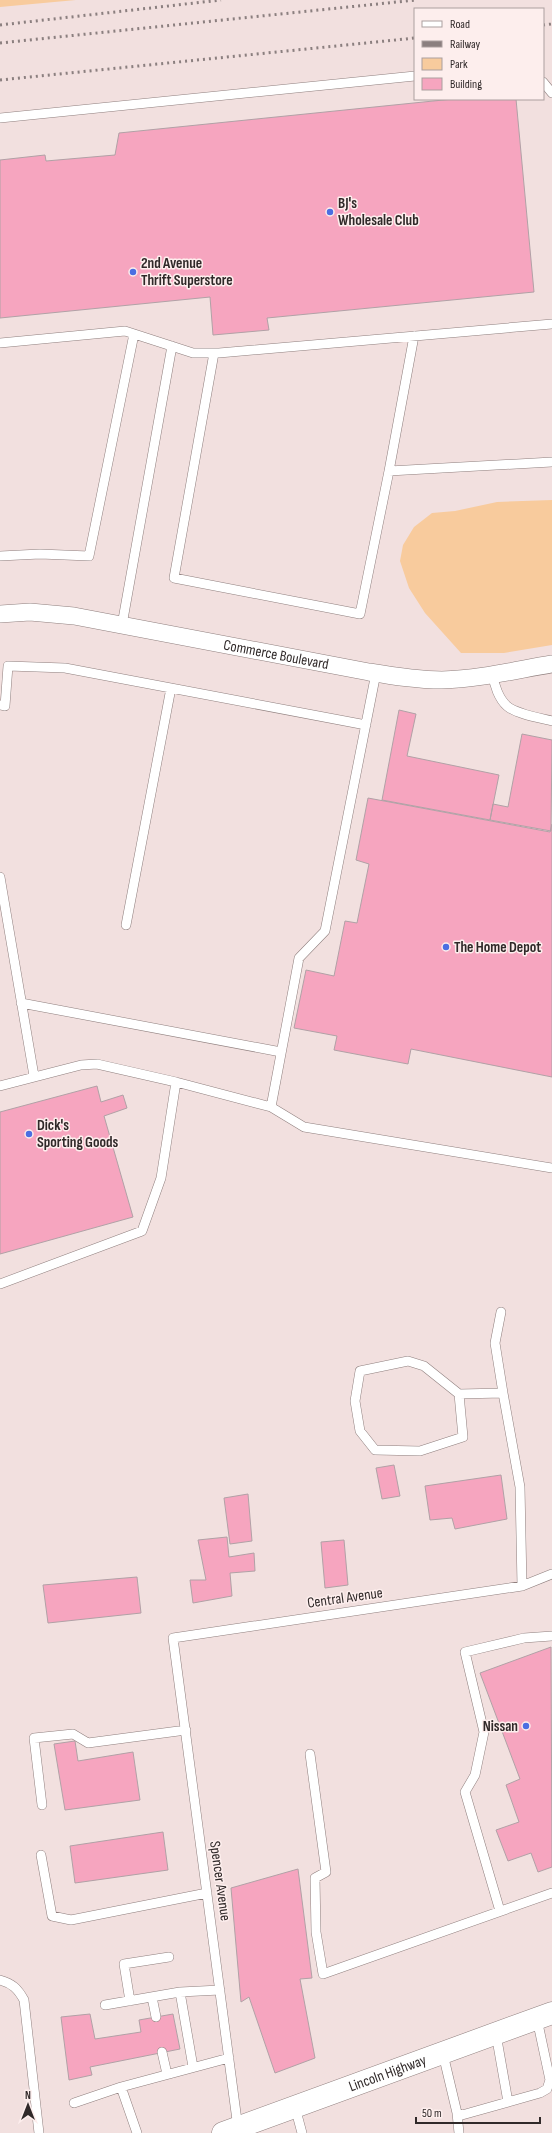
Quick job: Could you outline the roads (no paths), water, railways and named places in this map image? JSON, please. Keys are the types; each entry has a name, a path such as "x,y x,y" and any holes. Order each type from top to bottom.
{"main road":[{"name":"Lincoln Highway","path":"231,2130 545,2016"}],"street":[{"name":"Commerce Boulevard","path":"0,614 30,612 74,616 376,673 417,679 444,680 493,675 552,664"}],"lane":[{"path":"0,118 414,76"},
{"path":"544,83 552,92"},
{"path":"0,343 122,332 134,334 193,353 214,353 552,324"},
{"path":"0,556 40,554 89,556 134,334"},
{"path":"214,353 174,578 360,614 389,471 414,336"},
{"path":"122,625 172,346"},
{"path":"389,471 552,462"},
{"path":"0,705 4,706 8,666 65,668 366,725"},
{"path":"271,1107 299,958 325,931 376,673"},
{"path":"493,675 494,686 507,706 535,718 552,721"},
{"path":"126,925 171,688"},
{"path":"0,877 34,1076"},
{"path":"21,1003 282,1052"},
{"path":"0,1086 81,1065 97,1064 176,1082 271,1107 304,1127 552,1168"},
{"path":"0,1284 142,1231 161,1178 176,1082"},
{"path":"502,1312 495,1343 520,1487 522,1586"},
{"path":"459,1394 463,1437 420,1451 375,1450 360,1431 355,1401 360,1371 408,1361 424,1366 459,1394 503,1393"},
{"name":"Central Avenue","path":"173,1638 522,1586 552,1574"},
{"path":"500,1911 465,1792 475,1775 484,1732 465,1652 524,1638 552,1636"},
{"name":"Spencer Avenue","path":"173,1638 229,2058 231,2130"},
{"path":"42,1805 34,1738 73,1734 88,1743 186,1730"},
{"path":"310,1754 326,1872 315,1878 316,1932 323,1974 552,1893"},
{"path":"41,1855 52,1916 71,1920 207,1893"},
{"path":"130,2001 124,1964 170,1957"},
{"path":"0,1980 10,1983 18,1990 24,2000 39,2133"},
{"path":"105,2005 180,1992 220,1990"},
{"path":"180,1992 193,2067"},
{"path":"152,1997 156,2017"},
{"path":"457,2113 462,2115 540,2093 547,2089 550,2080 545,2016"},
{"path":"496,2034 508,2102"},
{"path":"162,2052 167,2074"},
{"path":"443,2054 457,2113 459,2133"},
{"path":"74,2104 120,2087 229,2058"},
{"path":"120,2087 137,2133"},
{"path":"295,2107 302,2133"}],"railway":[{"path":"0,25 221,0"},
{"path":"0,43 416,0"},
{"path":"544,25 552,24"},
{"path":"0,80 414,38"}],"place":[{"name":"BJ's Wholesale Club","path":"330,212"},
{"name":"2nd Avenue Thrift Superstore","path":"133,272"},
{"name":"The Home Depot","path":"446,947"},
{"name":"Dick's Sporting Goods","path":"29,1134"},
{"name":"Nissan","path":"526,1726"}]}
